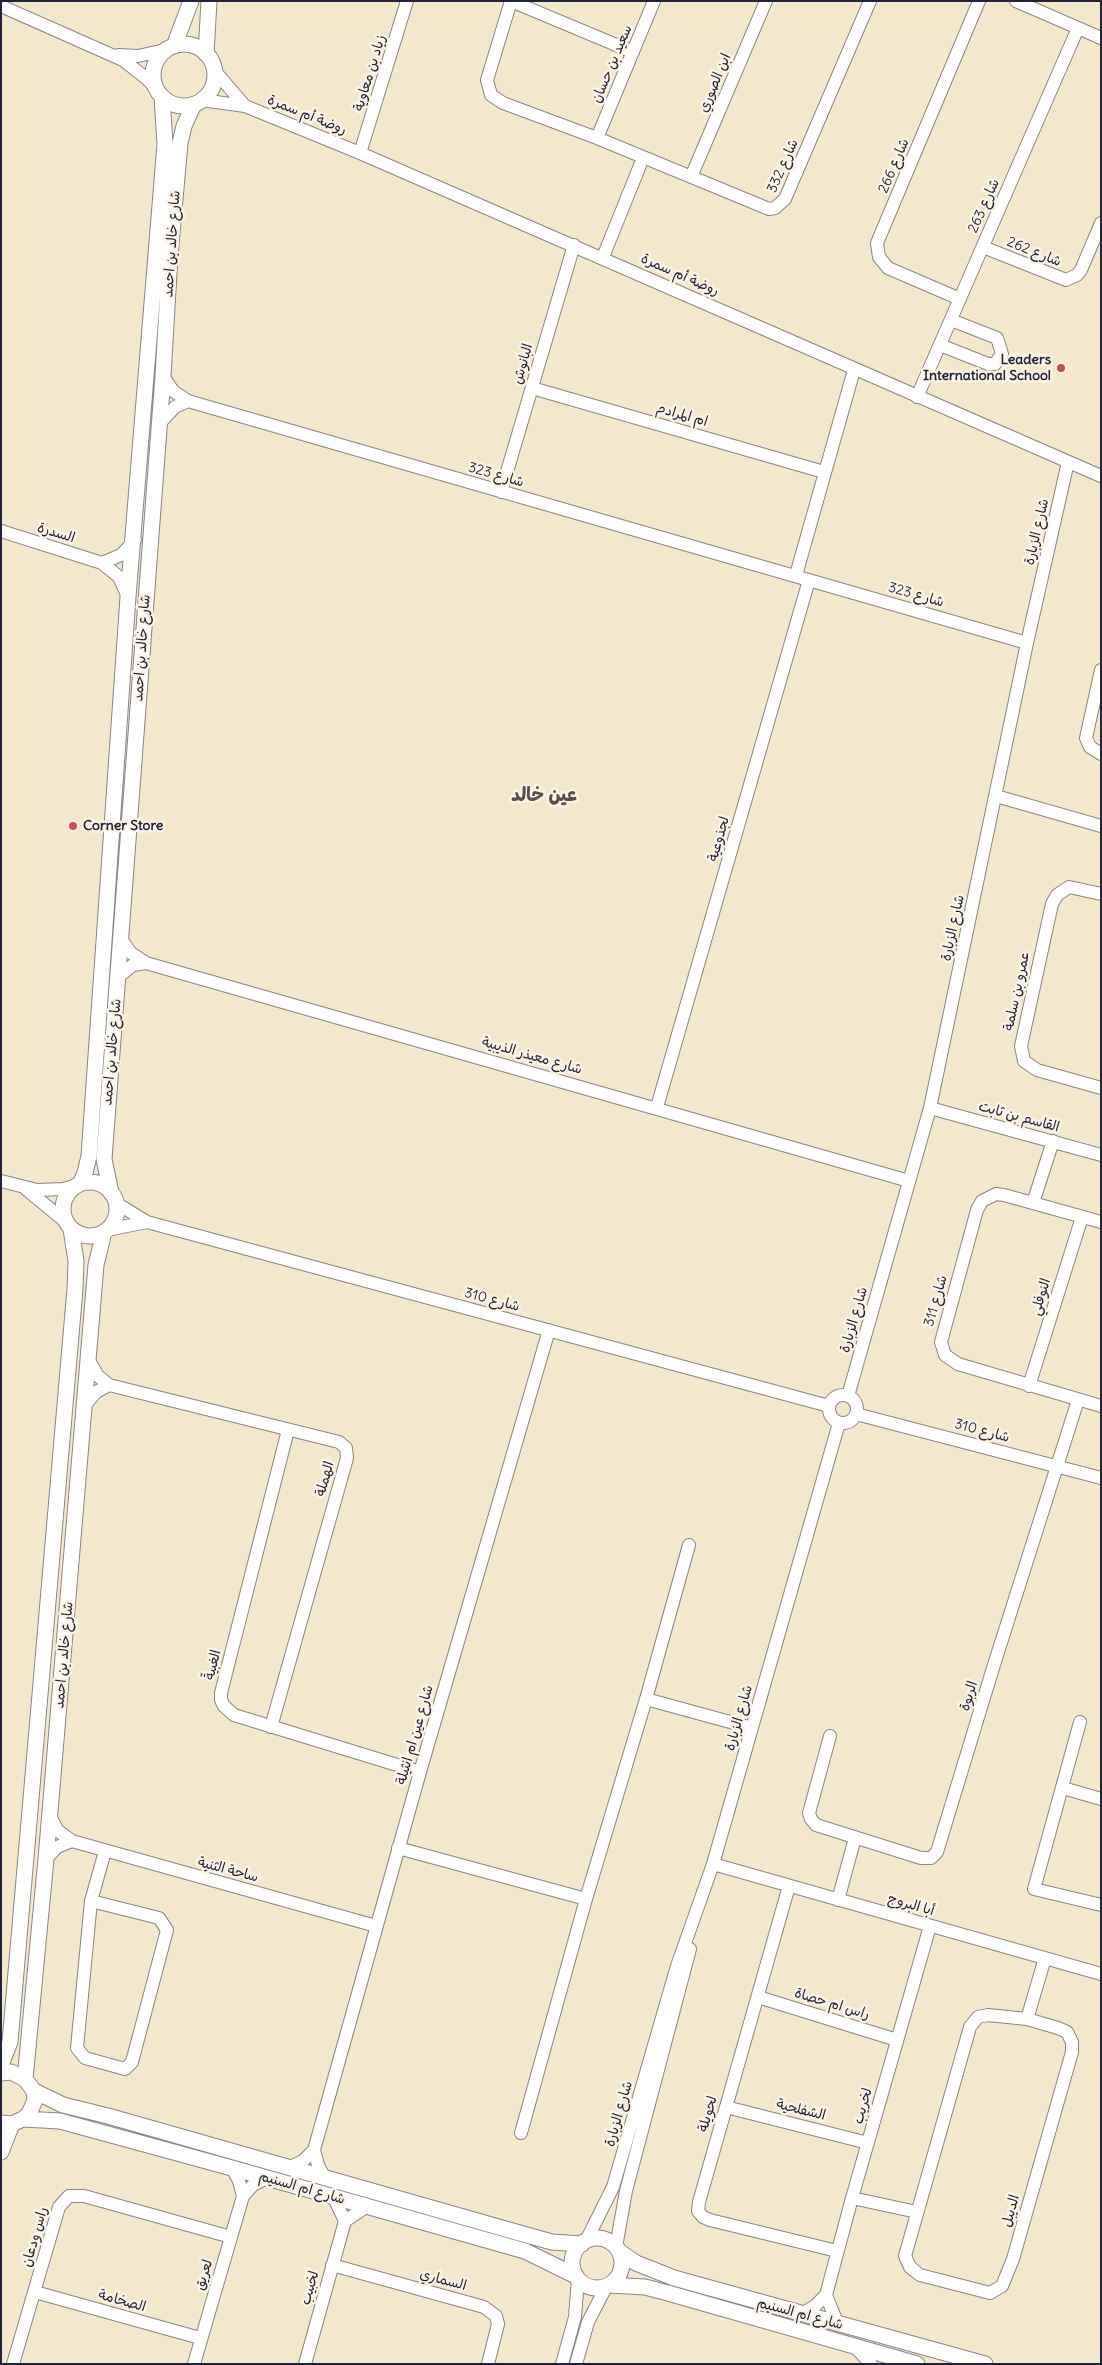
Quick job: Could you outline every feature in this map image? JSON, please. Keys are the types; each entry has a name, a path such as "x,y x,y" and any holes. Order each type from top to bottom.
{"main road":[{"path":"191,1 169,48 155,64 153,80 159,93 177,105 197,102 212,87 214,70 206,54 208,1"},
{"path":"169,48 191,45 206,54"},
{"name":"شارع خالد بن احمد","path":"78,1185 89,1156 128,596 166,144 159,93"},
{"name":"شارع خالد بن احمد","path":"114,1198 104,1159 163,376 170,256 180,143 184,126 197,102"},
{"path":"87,1182 100,1184 114,1198 115,1218 106,1231 91,1236 84,1236 68,1225 63,1206 65,1198 78,1185 87,1182"},
{"name":"شارع خالد بن احمد","path":"1,2066 10,2042 75,1289 76,1261 68,1225"},
{"name":"شارع خالد بن احمد","path":"12,2122 32,2108 30,2085 46,1859 88,1359 97,1260 106,1231"},
{"name":"شارع ام السنيم","path":"1,2074 11,2072 63,2105 108,2116 552,2242 584,2242"},
{"name":"شارع ام السنيم","path":"12,2122 60,2121 232,2168 525,2251 577,2277"},
{"path":"1,2152 12,2122"},
{"path":"602,2239 618,2249 622,2267 620,2274 608,2286 594,2288 577,2277 573,2258 584,2242 602,2239"},
{"name":"شارع ام السنيم","path":"618,2249 636,2263 674,2278 800,2315 985,2364"},
{"name":"شارع ام السنيم","path":"608,2286 636,2286 660,2291 911,2363"}],"street":[{"name":"زياد بن معاوية","path":"360,153 407,1"},
{"path":"511,1 633,52"},
{"name":"شارع 332","path":"511,1 487,80 491,95 503,103 597,138 764,208 775,208 782,204 870,1"},
{"name":"سعيد بن حسان","path":"597,138 654,1"},
{"name":"ابن الصوري","path":"691,177 766,1"},
{"name":"شارع 266","path":"960,299 888,268 879,257 877,243 978,1"},
{"path":"1016,1 1101,38"},
{"path":"1,6 110,54 135,68 159,93"},
{"name":"شارع 263","path":"917,397 1078,28"},
{"path":"110,54 138,56 169,48"},
{"name":"روضة أم سمرة","path":"214,70 245,106"},
{"name":"روضة أم سمرة","path":"197,102 245,106 360,153 603,257 854,370 1101,476"},
{"path":"603,257 643,158"},
{"name":"شارع 262","path":"982,247 1066,280 1077,275 1081,270 1101,223"},
{"name":"البانوش","path":"501,492 574,245"},
{"path":"940,345 988,364 996,364 1002,354 997,338 951,320"},
{"path":"796,575 854,370"},
{"name":"شارع 323","path":"163,376 173,390 188,401 1027,643"},
{"name":"ام المرادم","path":"532,388 824,472"},
{"path":"159,424 175,407 188,401"},
{"name":"شارع الزبارة","path":"848,1396 930,1108 1027,643 1068,462"},
{"name":"السدرة","path":"1,531 102,563 119,577 128,596"},
{"path":"102,563 121,555 134,540"},
{"name":"لجذوعية","path":"658,1108 809,580"},
{"path":"1101,670 1086,738 1090,747 1101,754"},
{"path":"996,796 1101,826"},
{"name":"عمرو بن سلمة","path":"1101,894 1069,887 1057,895 1052,904 1021,1046 1024,1061 1037,1070 1101,1088"},
{"name":"شارع معيذر الذيبية","path":"121,939 131,954 146,963 909,1181"},
{"path":"118,977 133,965 146,963"},
{"name":"القاسم بن ثابت","path":"930,1108 1101,1155"},
{"path":"1033,1203 1053,1141"},
{"path":"1,1181 24,1187 50,1190 78,1185"},
{"path":"24,1187 68,1225"},
{"name":"شارع 311","path":"1101,1222 996,1194 982,1202 977,1210 940,1342 945,1355 958,1364 1101,1406"},
{"name":"شارع 310","path":"114,1198 147,1222 829,1406"},
{"name":"النوفلي","path":"1029,1386 1082,1216"},
{"name":"شارع 310","path":"106,1231 147,1222"},
{"name":"شارع عين ام انثيلة","path":"314,2150 398,1848 549,1330"},
{"path":"85,1405 96,1392 109,1385 98,1376 88,1359"},
{"name":"الهملة","path":"109,1385 339,1442 346,1448 347,1458 271,1727"},
{"path":"848,1396 855,1404 856,1414 851,1421 840,1423 831,1417 829,1406 834,1398 848,1396"},
{"path":"1058,1467 1078,1400"},
{"name":"شارع 310","path":"856,1414 1101,1478"},
{"name":"شارع الزبارة","path":"584,2242 613,2187 678,1966 700,1905 840,1423"},
{"name":"الغبيةّ","path":"288,1430 221,1693 224,1706 234,1715 420,1772"},
{"name":"الربوة","path":"830,1736 809,1813 816,1825 921,1858 931,1858 937,1852 993,1668 1058,1467"},
{"path":"520,2133 689,1545"},
{"path":"646,1698 752,1728"},
{"path":"1080,1722 1034,1889 1101,1905"},
{"path":"1063,1788 1101,1799"},
{"name":"ساحة الثنية","path":"50,1816 58,1831 72,1841 105,1852 376,1926"},
{"path":"838,1900 855,1838"},
{"path":"46,1859 57,1847 72,1841"},
{"path":"398,1848 586,1899"},
{"path":"92,1901 159,1918 167,1930 131,2065 125,2069 85,2058 78,2048 92,1901 105,1852"},
{"name":"أبا البروج","path":"712,1864 1101,1974"},
{"name":"لحويلة","path":"788,1886 699,2202 700,2215 710,2220 837,2251"},
{"name":"شارع الزبارة","path":"618,2249 626,2191 686,1968 700,1905"},
{"name":"لخريب","path":"826,2294 930,1926"},
{"path":"1027,2019 1045,1958"},
{"name":"راس ام حصاة","path":"758,1997 898,2040"},
{"name":"الديبل","path":"988,2015 1027,2019 1068,2032 1072,2048 1014,2259 1002,2286 996,2292 984,2293 914,2271 907,2263 905,2256 970,2027 978,2017 988,2015"},
{"name":"الشفلحية","path":"726,2107 868,2143"},
{"path":"288,2168 303,2161 314,2150"},
{"path":"314,2150 318,2165 325,2179"},
{"path":"232,2168 239,2181 243,2196"},
{"path":"243,2196 253,2184 267,2178"},
{"name":"راس ودعان","path":"12,2364 59,2207 69,2196 84,2196 231,2237"},
{"name":"لعريق","path":"194,2364 200,2338 243,2196"},
{"path":"334,2198 345,2221 366,2207"},
{"path":"852,2198 917,2212"},
{"name":"لخبيب","path":"305,2364 345,2221"},
{"name":"السماري","path":"332,2265 484,2307 496,2316 498,2324 488,2364"},
{"path":"562,2364 575,2317 577,2277"},
{"path":"576,2364 588,2322 608,2286"},
{"name":"الصخامة","path":"35,2292 200,2338"},
{"path":"800,2315 815,2306 826,2294 838,2325"},
{"path":"854,2346 871,2364"}],"place":[{"name":"Leaders International School","path":"1061,368"},
{"name":"Corner Store","path":"73,826"}],"district":[{"name":"عين خالد","path":"544,796"}]}
